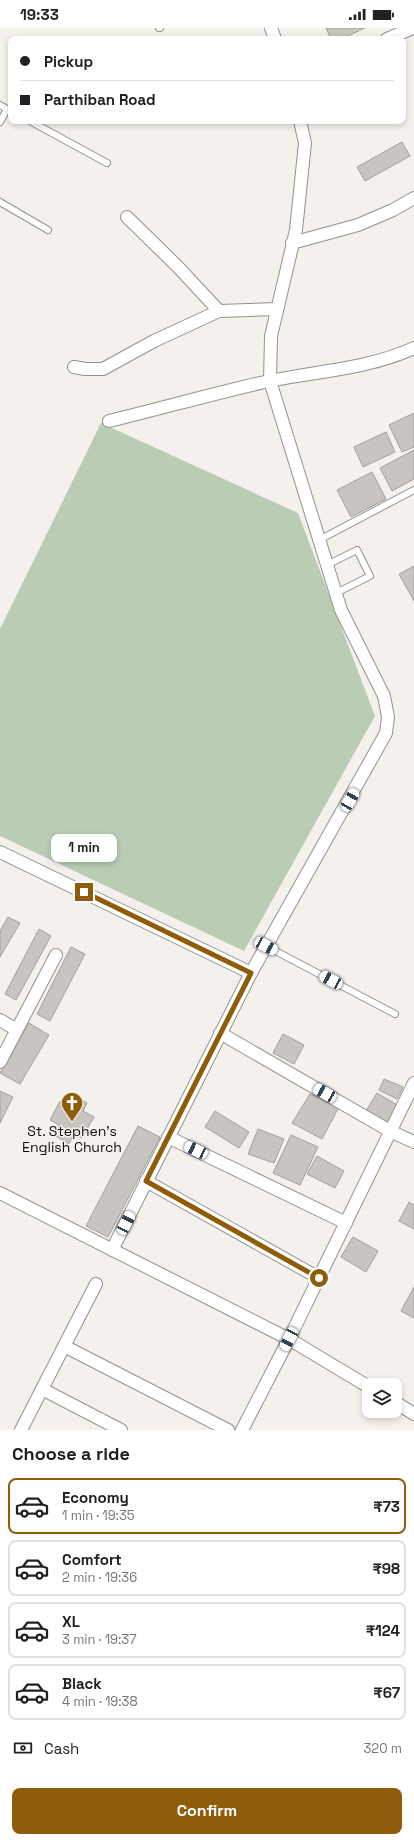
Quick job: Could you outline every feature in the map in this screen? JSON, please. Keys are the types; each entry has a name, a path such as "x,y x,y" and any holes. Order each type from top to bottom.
{"street":[{"path":"394,36 413,28"},
{"path":"112,1250 251,973 386,733 388,717 384,696 341,610 270,381 271,336 296,230 306,142 301,124"},
{"path":"292,243 358,226 393,210 414,198"},
{"path":"128,218 178,267 219,312"},
{"path":"74,367 85,369 103,369 154,341 219,312 277,309"},
{"path":"109,421 270,381 320,374 394,358 414,348"},
{"path":"0,852 251,973"},
{"path":"0,1062 56,955"},
{"path":"0,1020 17,1030"},
{"path":"220,1033 390,1130 414,1142"},
{"path":"242,1430 289,1339 414,1083"},
{"path":"168,1137 346,1223"},
{"path":"146,1181 319,1278"},
{"path":"0,1193 289,1339 362,1383"},
{"path":"21,1430 96,1284"},
{"path":"64,1346 228,1430"},
{"path":"42,1389 121,1430"},
{"path":"402,1406 414,1414"}],"lane":[{"path":"0,122 8,111"},
{"path":"36,124 107,163"},
{"path":"0,202 48,230"},
{"path":"319,540 414,490"},
{"path":"327,565 357,550 370,576 336,593"},
{"path":"266,946 395,1014"}],"green space":[{"path":"101,423 298,513 375,716 244,951 0,836 0,629"}],"building":[{"path":"326,28 365,28 348,36 330,36"},
{"path":"402,142 410,156 365,181 357,167"},
{"path":"414,413 414,447 402,452 389,425"},
{"path":"386,432 395,452 363,467 354,447"},
{"path":"414,450 414,479 392,491 380,468"},
{"path":"372,472 386,499 351,517 337,490"},
{"path":"414,566 414,601 399,574"},
{"path":"8,917 20,923 0,957 0,931"},
{"path":"39,929 51,936 16,1000 5,994"},
{"path":"71,947 85,954 50,1021 37,1014"},
{"path":"29,1023 49,1035 20,1084 0,1073"},
{"path":"283,1034 304,1045 294,1064 273,1053"},
{"path":"384,1079 403,1087 397,1099 379,1090"},
{"path":"0,1091 13,1097 0,1123"},
{"path":"377,1093 399,1106 389,1124 366,1111"},
{"path":"310,1094 339,1107 322,1139 292,1123"},
{"name":"St. Stephen's English Church","path":"76,1097 87,1103 83,1111 94,1117 82,1138 74,1134 69,1144 54,1135 59,1125 50,1120 60,1101 71,1107"},
{"path":"215,1111 249,1132 239,1148 205,1127"},
{"path":"138,1126 160,1137 108,1237 86,1226"},
{"path":"258,1129 284,1139 274,1163 248,1154"},
{"path":"291,1135 318,1147 300,1185 273,1173"},
{"path":"317,1156 344,1171 335,1188 307,1174"},
{"path":"409,1202 414,1205 414,1229 399,1221"},
{"path":"353,1237 378,1251 366,1272 341,1257"},
{"path":"414,1287 414,1318 401,1311"}],"place":[{"name":"St. Stephen's English Church","path":"72,1122"}],"route":[{"path":"84,892 251,973 146,1181 319,1278"}]}
